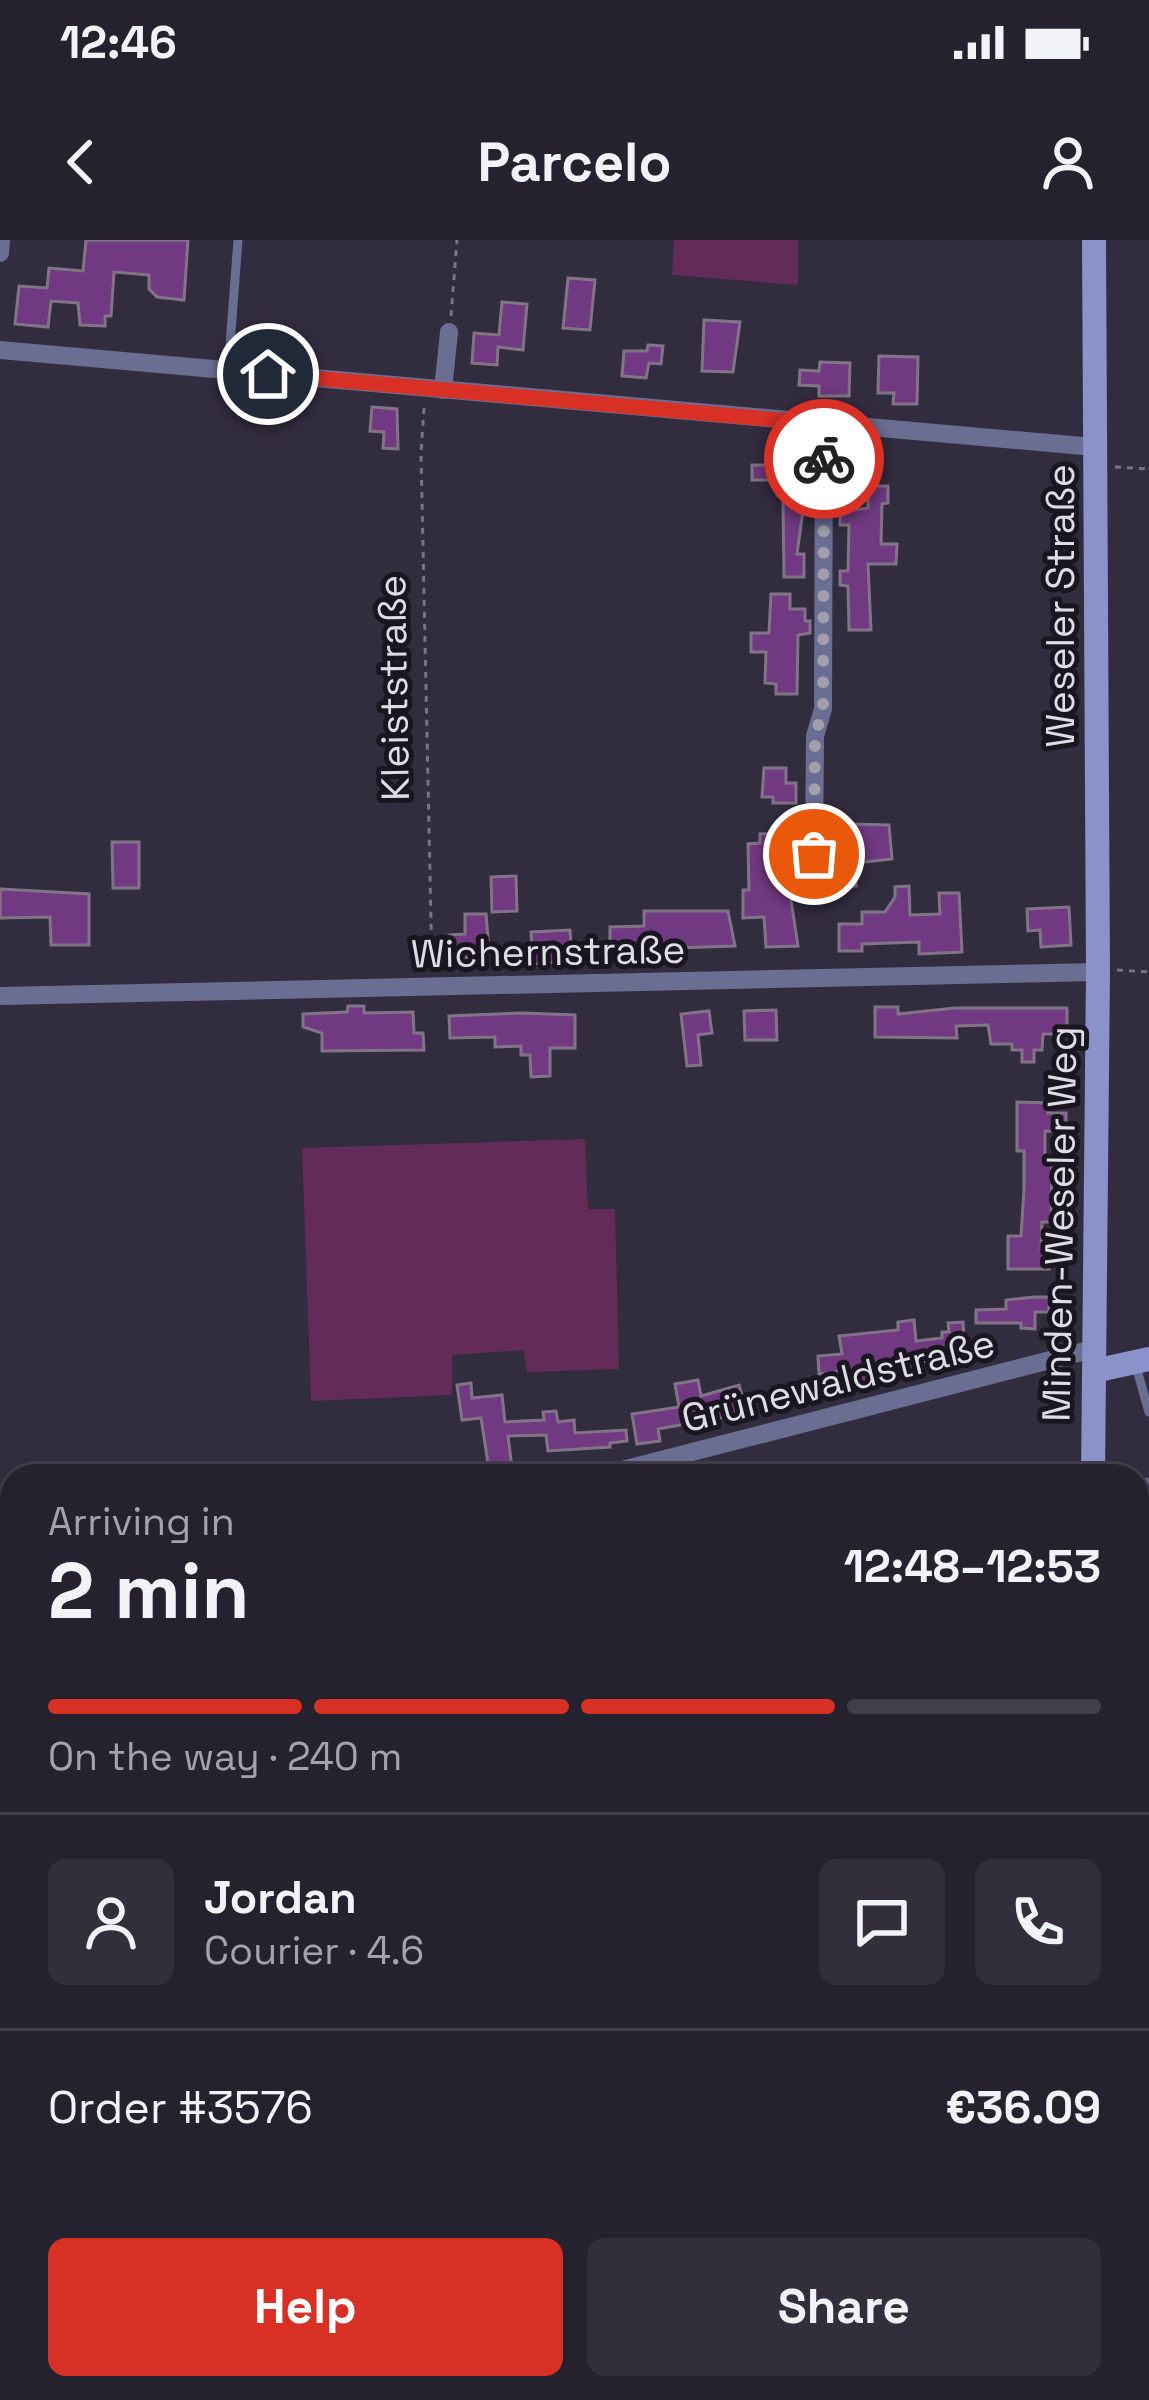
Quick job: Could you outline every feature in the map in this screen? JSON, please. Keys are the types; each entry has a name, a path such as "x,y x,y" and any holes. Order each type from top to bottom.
{"street":[{"path":"0,253 1,240"},
{"name":"Weseler Straße","path":"1094,240 1098,970"},
{"path":"434,389 449,332"},
{"path":"0,350 824,424 1095,456"},
{"path":"814,854 815,736 823,709 824,424"},
{"name":"Wichernstraße","path":"0,996 1098,970"},
{"name":"Minden-Weseler Weg","path":"1093,1464 1098,970"},
{"path":"1094,1360 1142,1360"},
{"name":"Grünewaldstraße","path":"650,1464 1094,1360"}],"lane":[{"path":"228,371 238,240"},
{"path":"1142,1360 1149,1412"}],"path":[{"path":"449,332 457,240"},
{"name":"Kleiststraße","path":"433,986 421,453 434,389"},
{"path":"1095,456 1149,469"},
{"path":"1098,970 1149,973"}],"shaded area":[{"path":"674,240 798,240 798,285 672,275"},
{"path":"585,1139 588,1209 615,1209 619,1369 527,1372 524,1350 452,1355 452,1395 311,1401 302,1148"}],"building":[{"path":"86,240 188,240 184,300 157,297 149,289 149,275 114,272 111,316 105,316 105,326 80,325 78,303 51,301 48,327 15,324 19,286 47,288 49,268 83,271"},
{"path":"568,278 595,280 590,330 563,328"},
{"path":"502,302 527,304 523,350 498,347 497,365 472,363 474,333 499,335"},
{"path":"704,320 740,322 733,372 702,371"},
{"path":"648,345 663,346 661,364 649,363 646,378 622,376 624,351 647,351"},
{"path":"879,356 918,357 917,404 893,404 894,393 878,393"},
{"path":"820,362 850,363 849,396 819,396 819,386 799,385 800,370 819,371"},
{"path":"372,407 397,409 398,449 383,448 384,432 370,431"},
{"path":"770,445 804,445 804,468 795,468 795,495 777,495 777,480 752,480 752,465 770,465"},
{"path":"868,486 888,486 888,503 882,504 881,544 897,544 896,564 868,564 871,630 849,630 848,586 840,585 840,571 848,571 849,525 840,525 840,512 868,508"},
{"path":"783,503 804,503 797,554 804,554 804,577 784,577"},
{"path":"771,594 790,594 790,609 805,609 805,621 810,621 810,633 798,635 797,694 776,694 776,684 765,683 766,652 751,652 751,633 769,633"},
{"path":"764,768 786,768 786,783 796,783 796,803 773,803 773,797 762,797"},
{"path":"851,824 889,825 892,859 856,863 856,886 822,888 822,876 833,876 833,862 850,862"},
{"path":"777,833 778,887 789,887 798,946 766,947 764,917 743,918 743,890 749,890 748,844 760,843 760,834"},
{"path":"112,842 139,842 139,888 113,888"},
{"path":"516,876 517,911 492,912 491,877"},
{"path":"909,886 910,915 940,914 939,893 959,893 962,952 919,954 919,942 862,944 862,951 839,951 839,924 862,924 862,912 885,912 895,897 895,887"},
{"path":"0,889 89,894 89,945 51,945 50,917 0,918"},
{"path":"1069,907 1071,945 1041,947 1040,930 1028,931 1027,909"},
{"path":"644,911 728,911 735,946 610,950 610,927 644,926"},
{"path":"465,914 486,914 489,949 472,949 472,958 450,959 450,935 465,934"},
{"path":"570,930 572,961 533,964 531,932"},
{"path":"348,1006 364,1006 364,1013 413,1012 414,1033 423,1033 424,1050 322,1051 322,1033 303,1027 303,1014 347,1012"},
{"path":"875,1007 898,1007 898,1014 955,1008 1067,1008 1067,1034 1043,1034 1042,1050 1034,1050 1034,1062 1022,1062 1022,1050 1012,1050 1012,1044 991,1044 988,1025 956,1026 957,1038 875,1037"},
{"path":"776,1010 777,1040 745,1040 744,1011"},
{"path":"709,1011 712,1033 698,1035 701,1065 687,1066 681,1014"},
{"path":"575,1015 575,1048 550,1048 550,1076 531,1077 530,1055 521,1055 521,1046 495,1047 495,1037 450,1038 449,1016"},
{"path":"1017,1102 1048,1103 1048,1113 1066,1113 1066,1132 1045,1131 1045,1158 1052,1158 1051,1222 1042,1222 1041,1249 1049,1249 1049,1269 1008,1269 1008,1236 1021,1236 1024,1190 1024,1151 1017,1151"},
{"path":"1049,1297 1049,1312 1035,1312 1035,1329 1021,1328 1021,1323 976,1323 976,1310 1006,1309 1006,1300"},
{"path":"914,1320 916,1341 942,1338 942,1332 949,1332 948,1323 963,1322 965,1354 925,1356 926,1369 866,1372 868,1381 846,1385 843,1371 819,1374 818,1356 842,1354 839,1336 898,1330 898,1322"},
{"path":"698,1380 701,1396 739,1385 747,1413 658,1429 660,1441 637,1444 632,1414 679,1407 675,1384"},
{"path":"471,1383 472,1398 502,1395 505,1422 544,1420 543,1412 556,1411 558,1422 574,1420 575,1433 626,1430 627,1441 610,1443 610,1447 548,1451 546,1435 508,1436 512,1464 488,1464 481,1418 462,1420 457,1385"}],"way so far":[{"path":"814,854 815,736 823,709 824,459"}],"route":[{"path":"268,374 824,424 824,459"}]}
